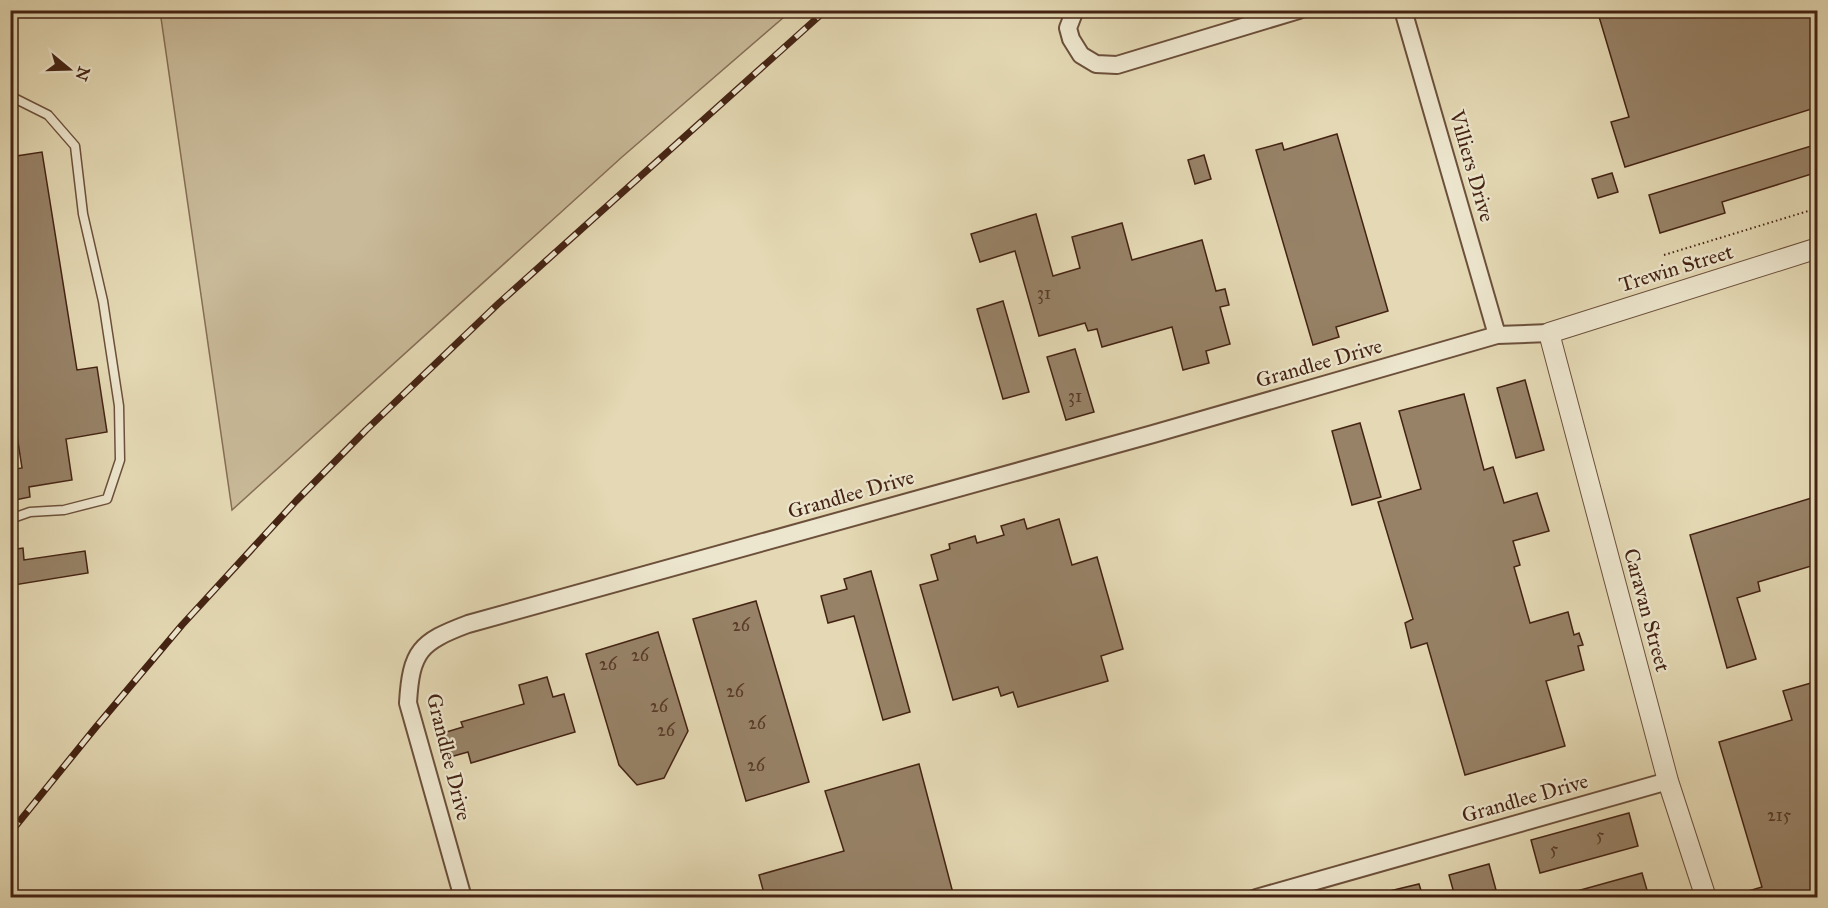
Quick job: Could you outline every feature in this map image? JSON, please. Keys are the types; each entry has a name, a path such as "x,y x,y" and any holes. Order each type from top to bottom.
{"street":[{"path":"1075,10 1068,28 1071,39 1081,55 1096,64 1117,65 1299,10"},
{"name":"Villiers Drive","path":"1403,10 1497,335"},
{"name":"Trewin Street","path":"1549,333 1818,248"},
{"name":"Grandlee Drive","path":"463,897 408,703 409,683 415,660 424,646 439,635 468,624 1141,437 1497,335 1549,333"},
{"name":"Caravan Street","path":"1549,333 1668,781 1706,897"},
{"name":"Grandlee Drive","path":"1256,897 1668,781"}],"lane":[{"path":"10,96 48,115 75,146 83,214 111,345 118,406 120,460 106,499 64,510 30,512 10,519"}],"path":[{"path":"1664,255 1818,208"}],"shaded area":[{"path":"160,10 791,11 622,157 232,510"}],"building":[{"path":"1597,10 1818,10 1818,107 1625,167 1611,122 1629,117"},
{"path":"1337,134 1388,311 1336,327 1339,337 1313,345 1256,150 1282,143 1284,150"},
{"path":"1818,144 1818,172 1722,202 1725,213 1660,233 1649,195"},
{"path":"42,152 77,370 97,367 107,432 66,439 72,480 29,487 30,497 10,501 10,470 22,468 13,410 10,411 10,157"},
{"path":"1204,155 1211,179 1195,184 1188,160"},
{"path":"1612,173 1618,192 1598,198 1592,179"},
{"path":"1036,214 1053,276 1080,268 1072,237 1122,223 1132,260 1202,240 1216,291 1225,289 1229,305 1220,307 1230,344 1206,351 1209,363 1183,370 1172,327 1102,347 1097,329 1088,331 1085,323 1039,336 1015,251 980,262 971,234"},
{"path":"1003,301 1029,392 1003,399 977,309"},
{"path":"1075,349 1094,412 1066,420 1047,357"},
{"path":"1525,380 1544,450 1516,458 1497,388"},
{"path":"1464,394 1484,470 1493,467 1504,503 1537,493 1549,531 1513,541 1520,565 1514,567 1530,623 1568,612 1574,635 1579,633 1583,645 1578,646 1584,670 1546,681 1565,746 1465,775 1427,643 1411,648 1405,623 1413,619 1378,502 1421,489 1399,411"},
{"path":"1360,423 1381,497 1352,505 1332,431"},
{"path":"1818,496 1818,564 1758,582 1760,591 1737,598 1756,659 1727,668 1690,535"},
{"path":"1024,519 1027,529 1059,519 1072,565 1097,557 1123,649 1101,656 1108,681 1018,707 1013,692 1001,696 998,687 953,700 920,585 938,580 931,555 950,549 949,544 975,536 977,543 1004,535 1001,526"},
{"path":"23,548 24,560 85,551 88,573 14,585 10,550"},
{"path":"871,571 910,712 883,720 854,616 828,623 821,596 847,589 844,579"},
{"path":"756,601 809,782 746,801 693,619"},
{"path":"658,632 688,731 664,778 637,785 619,765 586,654"},
{"path":"547,677 553,697 564,694 575,732 471,763 468,752 450,757 443,733 463,727 461,722 524,704 519,685"},
{"path":"1818,681 1818,897 1738,897 1738,894 1762,887 1719,742 1792,720 1783,691"},
{"path":"919,764 954,897 765,897 759,875 844,851 825,791"},
{"path":"1629,813 1638,846 1540,873 1531,840"},
{"path":"1489,864 1496,890 1468,897 1455,897 1449,875"},
{"path":"1642,873 1649,897 1567,897 1566,894"},
{"path":"1419,884 1423,897 1382,897 1381,893"}],"railway":[{"path":"10,833 182,625 296,501 366,430 499,303 826,10"}]}
